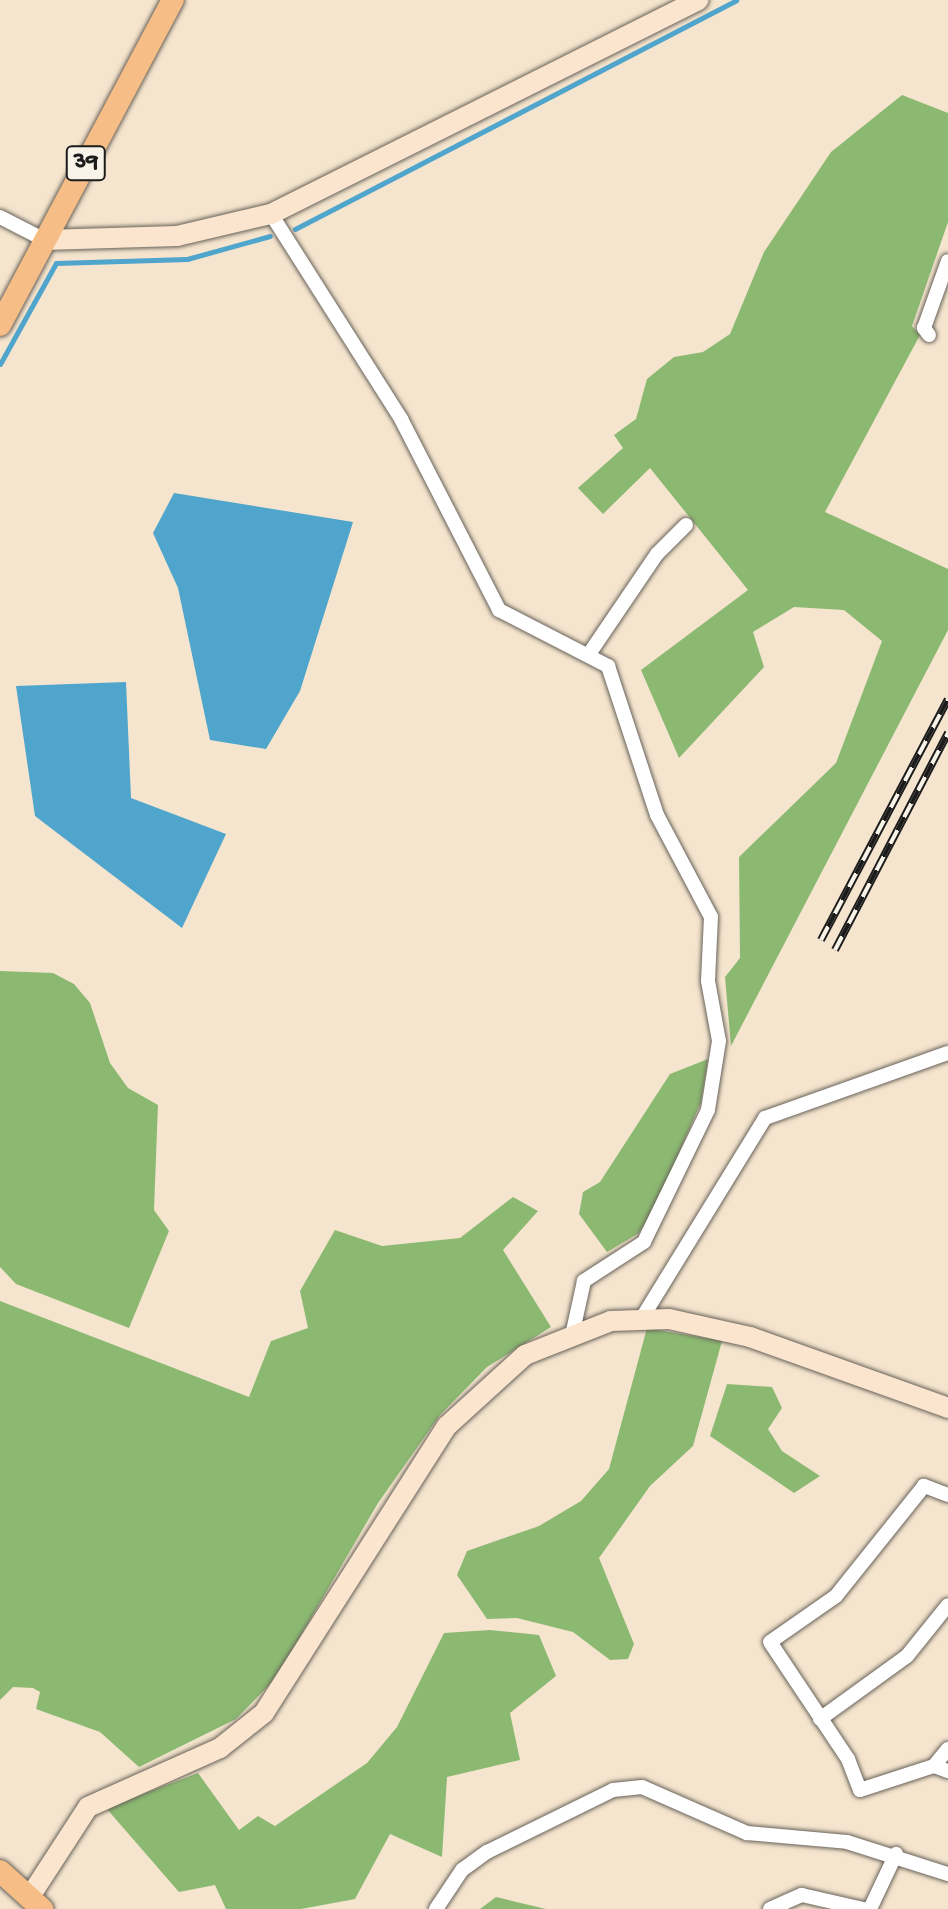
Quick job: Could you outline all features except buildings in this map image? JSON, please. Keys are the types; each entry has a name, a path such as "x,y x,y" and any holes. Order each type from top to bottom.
{"main road":[{"name":"39","path":"0,325 173,0"},
{"path":"0,1871 38,1906"}],"street":[{"path":"0,217 45,240 177,236 271,214 698,0"},
{"path":"271,214 401,419 499,610 608,666 657,815 703,890 711,917 708,981 719,1041 708,1110 657,1222 644,1242 584,1281 573,1331"},
{"path":"929,335 924,328 948,261"},
{"path":"589,654 657,554 686,525"},
{"path":"642,1318 765,1118 948,1053"},
{"path":"38,1906 88,1807 220,1748 264,1713 447,1426 507,1368 573,1331 642,1318 750,1337 948,1408"},
{"path":"948,1495 924,1486 836,1596 770,1642 820,1719 860,1790 941,1768 948,1749"},
{"path":"820,1719 907,1656 948,1605"},
{"path":"436,1909 462,1870 487,1852 613,1790 667,1794 747,1833 896,1854 948,1874"},
{"path":"870,1909 896,1854"},
{"path":"770,1909 802,1895 863,1909"}],"green space":[{"path":"902,95 948,113 948,222 912,326 920,335 825,512 948,569 948,630 731,1046 725,977 740,958 739,857 836,763 882,641 844,610 794,607 753,632 764,667 679,758 641,670 748,590 650,468 603,514 578,488 623,448 614,435 636,419 647,379 674,357 703,352 730,334 764,252 831,152"},
{"path":"0,971 53,973 74,984 90,1003 110,1063 128,1088 158,1105 154,1210 169,1231 129,1328 16,1284 0,1267"},
{"path":"708,1059 701,1102 655,1208 639,1233 607,1252 579,1214 583,1192 600,1182 670,1074"},
{"path":"513,1197 538,1211 503,1250 551,1327 487,1367 440,1415 378,1503 276,1678 236,1719 139,1767 100,1732 36,1709 40,1692 33,1688 13,1687 0,1700 0,1301 249,1397 271,1341 308,1328 300,1291 335,1230 382,1246 460,1238"},
{"path":"647,1328 722,1341 693,1446 650,1486 599,1558 634,1644 628,1659 610,1660 573,1632 517,1618 487,1619 457,1575 467,1551 539,1526 581,1501 609,1469"},
{"path":"727,1384 772,1387 782,1408 768,1429 782,1451 820,1476 794,1493 710,1436"},
{"path":"490,1630 539,1635 556,1676 510,1713 520,1760 447,1777 442,1857 390,1834 355,1899 301,1909 226,1909 215,1885 179,1892 106,1808 198,1773 239,1830 258,1816 275,1826 367,1763 397,1727 444,1633"},
{"path":"496,1897 546,1909 480,1909"}],"water":[{"path":"174,493 353,522 300,691 266,749 210,740 178,588 153,533"},
{"path":"126,682 131,798 226,834 182,928 35,816 16,686"}],"waterway":[{"path":"295,229 736,0"},
{"path":"0,364 56,263 187,259 270,236"}],"railway":[{"path":"821,940 948,699"},
{"path":"835,950 948,733"}]}
